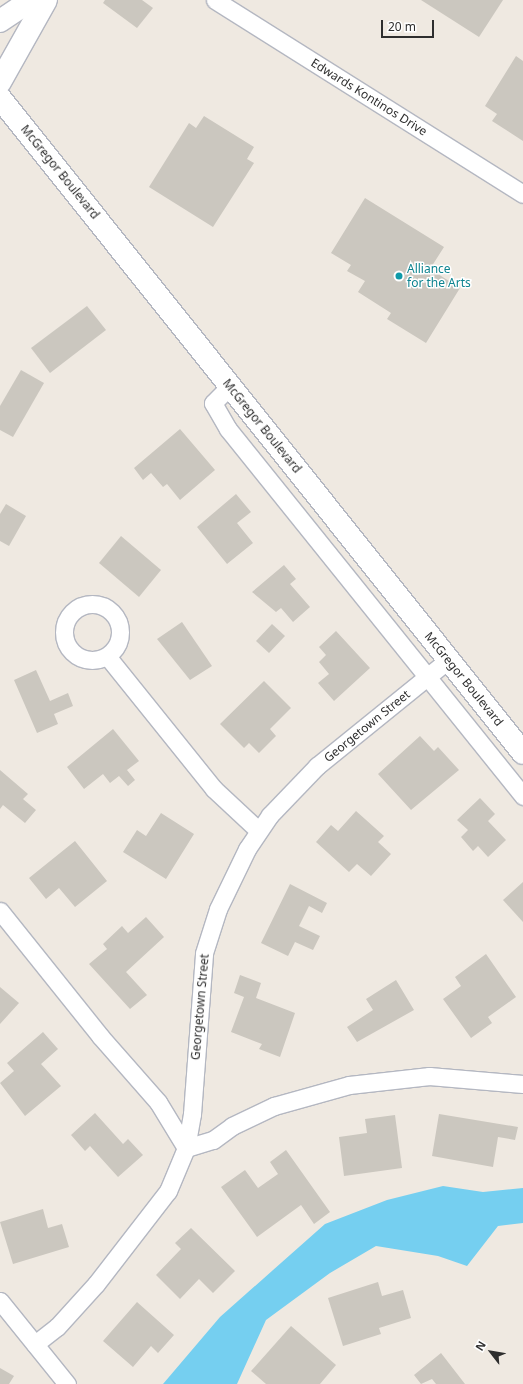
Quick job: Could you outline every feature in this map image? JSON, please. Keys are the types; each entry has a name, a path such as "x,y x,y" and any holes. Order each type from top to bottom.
{"main road":[{"path":"0,21 31,0"},
{"path":"0,82 46,0"},
{"name":"McGregor Boulevard","path":"0,98 523,753"}],"street":[{"name":"Edwards Kontinos Drive","path":"215,0 523,194"},
{"path":"230,386 213,403 228,430 428,676 523,796"},
{"path":"107,656 214,789 258,830"},
{"name":"Georgetown Street","path":"35,1344 57,1327 96,1284 168,1191 186,1148 192,1114 204,952 227,888 258,830 317,766 448,660"},
{"path":"0,911 100,1036 158,1102 186,1148 213,1140 232,1126 274,1106 349,1085 429,1076 523,1084"},
{"path":"0,1302 66,1384"}],"water":[{"path":"443,1186 483,1192 523,1188 523,1223 498,1226 467,1266 438,1256 376,1246 330,1273 266,1320 237,1384 163,1384 220,1317 325,1224 387,1200"}],"building":[{"path":"105,0 142,0 153,8 137,28 103,3"},
{"path":"421,0 503,0 479,37"},
{"path":"516,56 523,61 523,141 492,121 497,114 485,106"},
{"path":"204,116 254,147 247,159 254,163 213,227 149,187 189,123 196,128"},
{"name":"Alliance for the Arts","path":"365,198 444,247 430,269 460,288 426,343 387,319 391,313 358,292 365,281 347,271 351,265 331,253"},
{"path":"87,306 106,330 50,373 31,348"},
{"path":"21,370 44,383 13,437 0,430 0,406"},
{"path":"180,429 215,470 180,500 167,484 163,487 151,473 143,480 134,468"},
{"path":"236,494 251,512 237,523 253,543 227,564 197,527"},
{"path":"6,504 26,516 9,546 0,541 0,514"},
{"path":"121,536 161,570 139,597 99,563"},
{"path":"284,565 296,579 290,584 310,607 293,622 281,608 276,612 252,592"},
{"path":"182,622 212,666 190,680 157,639"},
{"path":"272,624 285,636 269,653 256,641"},
{"path":"336,631 370,668 334,701 318,683 329,674 319,662 326,655 319,647"},
{"path":"36,670 50,701 68,693 73,706 54,714 58,724 37,733 14,680"},
{"path":"264,681 291,708 270,729 276,736 259,753 249,743 244,748 220,724"},
{"path":"113,729 139,761 127,770 135,780 128,786 119,776 110,783 103,774 84,789 67,767"},
{"path":"420,736 434,751 438,747 459,770 411,810 378,774"},
{"path":"0,770 28,794 23,799 36,810 25,823 3,805 0,809"},
{"path":"480,798 495,814 488,821 506,840 488,857 478,846 473,851 461,837 468,830 457,820"},
{"path":"356,811 384,836 378,842 391,854 371,876 357,864 349,872 316,842 331,825 338,831"},
{"path":"161,813 194,834 166,879 123,852 137,830 146,836"},
{"path":"75,841 107,881 75,907 59,888 46,899 29,878"},
{"path":"523,882 523,922 503,900"},
{"path":"290,884 327,903 322,913 309,906 299,926 320,936 313,950 295,942 288,956 261,943"},
{"path":"146,917 164,937 126,972 147,995 130,1009 89,964 107,949 103,944 122,926 128,933"},
{"path":"486,954 516,997 488,1017 492,1023 471,1038 443,999 461,986 455,977"},
{"path":"240,975 261,983 256,998 295,1013 280,1057 259,1049 262,1044 231,1032 244,997 234,993"},
{"path":"396,980 414,1010 357,1042 347,1027 373,1010 366,999"},
{"path":"0,987 19,1003 0,1024"},
{"path":"43,1032 58,1049 41,1064 61,1086 25,1116 0,1083 14,1071 7,1063"},
{"path":"95,1113 123,1144 128,1139 143,1155 118,1177 90,1146 85,1151 71,1135"},
{"path":"439,1114 518,1127 515,1140 498,1137 493,1167 432,1156"},
{"path":"395,1115 402,1168 344,1176 339,1137 367,1133 365,1119"},
{"path":"286,1150 330,1212 314,1224 301,1205 257,1237 221,1187 245,1170 258,1188 278,1174 270,1162"},
{"path":"43,1209 48,1228 62,1224 69,1247 13,1264 0,1222"},
{"path":"191,1228 235,1271 213,1293 199,1279 180,1299 156,1275 181,1249 175,1243"},
{"path":"378,1282 382,1296 403,1290 411,1318 379,1328 381,1334 343,1346 328,1298"},
{"path":"137,1302 174,1335 158,1353 151,1346 133,1367 103,1341"},
{"path":"291,1326 336,1365 320,1384 266,1384 251,1371"},
{"path":"441,1353 465,1384 436,1384 432,1379 421,1384 414,1375"},
{"path":"0,1368 14,1376 9,1384 0,1384"}],"place":[{"name":"Alliance for the Arts","path":"399,276"}]}
